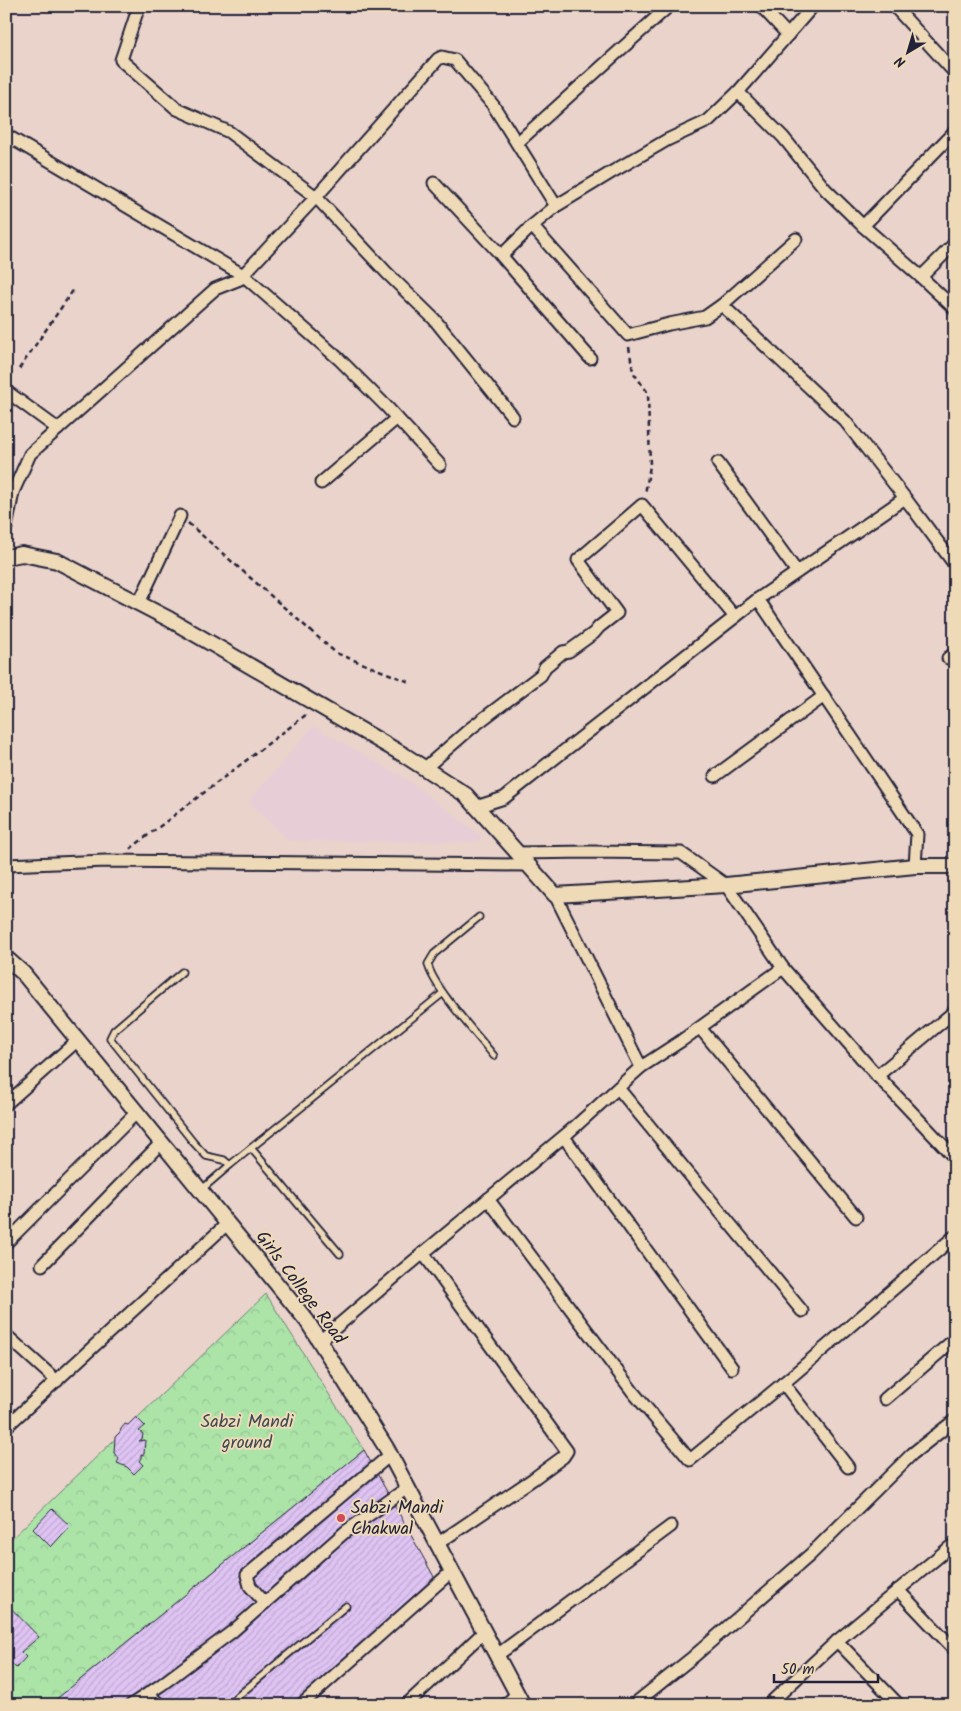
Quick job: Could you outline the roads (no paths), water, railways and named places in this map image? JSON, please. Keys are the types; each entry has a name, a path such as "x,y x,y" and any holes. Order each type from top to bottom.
{"street":[{"path":"139,6 121,60 178,108 229,132 316,197 387,273 434,319 513,417"},
{"path":"518,143 669,6"},
{"path":"761,6 788,35"},
{"path":"502,255 556,206 667,140 708,121 738,92 813,6"},
{"path":"894,6 955,72"},
{"path":"7,520 13,492 30,454 215,289 240,279 316,197 428,68 442,57 455,60 493,105 556,206"},
{"path":"738,92 783,137 826,190 863,226 922,277 955,310"},
{"path":"863,226 955,131"},
{"path":"6,134 244,275 339,358 440,465"},
{"path":"434,183 502,255 590,358"},
{"path":"532,226 628,335 668,324 705,318 796,239"},
{"path":"922,277 955,243"},
{"path":"722,305 845,421 955,565"},
{"path":"6,390 58,429"},
{"path":"321,483 397,418"},
{"path":"718,463 797,572"},
{"path":"476,807 504,798 758,599 905,498"},
{"path":"424,769 471,728 541,675 545,667 563,652 575,647 618,612 578,560 642,505 735,617"},
{"path":"139,603 180,516"},
{"path":"6,557 22,554 58,561 139,603 318,706 466,795 555,895 641,1067"},
{"path":"758,599 917,834 915,866"},
{"path":"715,776 824,696"},
{"path":"517,853 681,853 726,885 783,968 877,1076 955,1158"},
{"path":"6,865 115,861 528,865"},
{"path":"555,895 726,885 915,866 955,866"},
{"name":"Girls College Road","path":"6,958 22,973 78,1040 307,1321 390,1455 520,1699"},
{"path":"320,1341 564,1136 641,1067 700,1028 783,968"},
{"path":"877,1076 955,1011"},
{"path":"700,1028 856,1217"},
{"path":"6,1104 78,1040"},
{"path":"618,1088 802,1311"},
{"path":"6,1243 137,1112"},
{"path":"564,1136 732,1368"},
{"path":"42,1265 162,1142"},
{"path":"488,1199 633,1392 690,1460 955,1236"},
{"path":"6,1427 228,1223"},
{"path":"423,1253 567,1451 564,1457 437,1544"},
{"path":"6,1335 57,1381"},
{"path":"885,1399 955,1339"},
{"path":"783,1383 848,1467"},
{"path":"633,1705 693,1657 810,1555 912,1454 955,1420"},
{"path":"265,1603 250,1586 247,1575 390,1455"},
{"path":"130,1705 161,1685 233,1631 345,1532 407,1488"},
{"path":"496,1656 671,1526"},
{"path":"768,1705 837,1641 955,1543"},
{"path":"301,1705 451,1572"},
{"path":"898,1590 955,1650"},
{"path":"406,1705 484,1632"},
{"path":"837,1641 899,1705"},
{"path":"505,1705 520,1699"}],"lane":[{"path":"479,917 434,954 428,964 429,970 443,993 494,1056"},
{"path":"182,972 114,1030 110,1038 206,1156 224,1160 230,1165"},
{"path":"201,1190 443,993"},
{"path":"251,1148 340,1254"},
{"path":"227,1705 346,1606"},
{"path":"148,1692 166,1705"}],"place":[{"name":"Sabzi Mandi Chakwal","path":"341,1518"}],"park label":[{"name":"Sabzi Mandi ground","path":"247,1432"}]}
